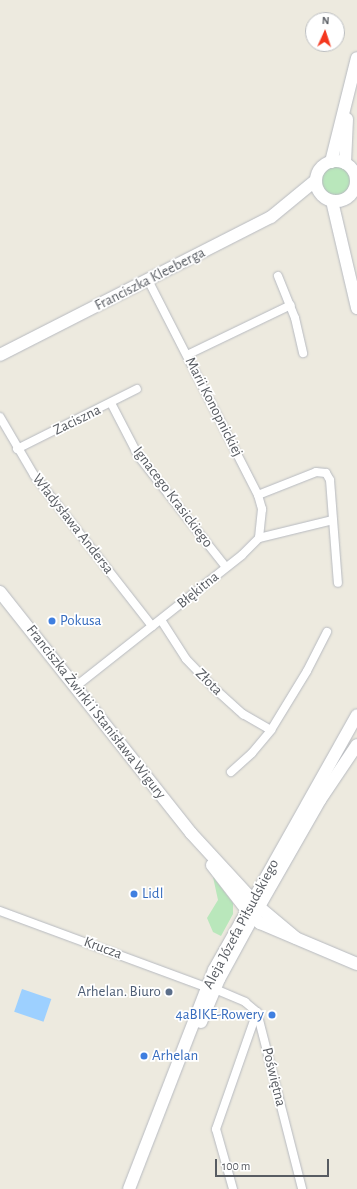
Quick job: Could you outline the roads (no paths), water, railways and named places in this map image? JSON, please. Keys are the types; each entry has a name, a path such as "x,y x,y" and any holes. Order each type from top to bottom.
{"main road":[{"path":"296,197 320,194 337,200 352,194 356,183 344,141 350,90 357,58"},
{"path":"320,194 316,180 320,169 331,162 338,124 350,90"},
{"path":"331,162 352,168"},
{"name":"Franciszka Kleeberga","path":"0,355 271,217 316,180"},
{"path":"337,200 339,226 357,308"},
{"name":"Franciszka Żwirki i Stanisława Wigury","path":"0,592 264,925 357,964"},
{"name":"Aleja Józefa Piłsudskiego","path":"129,1189 210,988 357,715"},
{"name":"Aleja Józefa Piłsudskiego","path":"252,908 330,783 357,745"},
{"name":"Aleja Józefa Piłsudskiego","path":"137,1189 210,988"}],"street":[{"path":"278,276 291,305 303,353"},
{"name":"Marii Konopnickiej","path":"148,280 258,495 262,509 259,538"},
{"path":"187,354 291,305"},
{"name":"Zaciszna","path":"17,449 137,389"},
{"name":"Ignacego Krasickiego","path":"111,403 139,457 226,567"},
{"name":"Władysława Andersa","path":"0,418 17,449 34,475 152,626"},
{"path":"258,495 322,472 326,473 330,480 338,583"},
{"name":"Błękitna","path":"75,687 161,620 259,538 333,520"},
{"name":"Złota","path":"161,620 186,659 215,689 243,714 271,730"},
{"path":"231,772 252,753 271,730 307,671 327,632"},
{"name":"Krucza","path":"0,911 210,988"},
{"path":"210,988 245,1002 257,1012 216,1129 233,1189"},
{"name":"Poświętna","path":"257,1012 302,1189"}],"water":[{"path":"22,989 51,999 43,1022 14,1012"}],"place":[{"name":"Pokusa","path":"52,621"},
{"name":"Lidl","path":"134,894"},
{"name":"Arhelan. Biuro","path":"169,992"},
{"name":"4aBIKE-Rowery","path":"272,1015"},
{"name":"Arhelan","path":"144,1056"}]}
